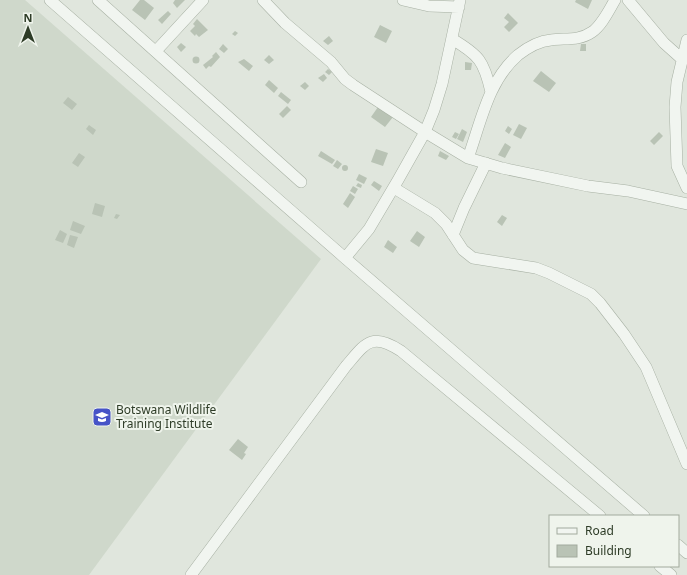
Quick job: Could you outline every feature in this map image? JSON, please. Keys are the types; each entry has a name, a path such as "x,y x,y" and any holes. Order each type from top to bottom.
{"street":[{"path":"50,0 345,258 643,515"},
{"path":"98,0 301,182"},
{"path":"156,51 203,0"},
{"path":"263,0 285,23 331,62 345,79 425,132 468,158 502,168 588,186 628,191 687,204"},
{"path":"345,258 369,229 425,132 442,84 460,4 429,6 403,0"},
{"path":"468,158 491,92 504,69 519,55 534,45 550,40 578,38 593,32 605,18 615,0"},
{"path":"628,0 664,44 683,60"},
{"path":"452,39 464,46 480,59 486,71 491,92"},
{"path":"687,40 677,82 675,107 677,166 687,188"},
{"path":"453,235 464,208 486,163"},
{"path":"394,188 436,213 446,224 463,250 473,258 536,268 591,294 600,303 624,334 646,367 687,464"},
{"path":"191,575 346,366 369,342 380,341 390,344 401,351 599,515"},
{"path":"679,546 687,553"},
{"path":"661,567 671,575"}],"shaded area":[{"name":"Botswana Wildlife Training Institute","path":"0,0 25,0 321,259 89,575 0,575"}],"building":[{"path":"140,0 144,0 154,8 145,20 132,10"},
{"path":"175,0 185,0 177,8 173,3"},
{"path":"576,0 592,0 588,9 575,2"},
{"path":"168,11 171,14 162,24 158,20"},
{"path":"508,13 518,23 509,32 504,27 509,22 504,18"},
{"path":"197,19 208,30 199,37 196,34 195,36 190,31 195,26 193,24"},
{"path":"380,25 392,31 386,43 374,37"},
{"path":"235,31 238,33 235,36 232,34"},
{"path":"329,36 333,41 328,45 323,41"},
{"path":"181,43 186,47 181,52 177,47"},
{"path":"223,44 228,49 224,53 219,49"},
{"path":"581,44 586,44 586,51 580,51"},
{"path":"216,52 220,57 211,67 209,66 206,69 203,65 213,57 212,56"},
{"path":"269,55 274,60 269,64 264,60"},
{"path":"196,56 199,57 199,63 196,64 193,63 192,60 193,57"},
{"path":"244,59 253,66 249,71 238,62"},
{"path":"465,62 472,63 471,70 465,70"},
{"path":"328,69 332,72 329,75 325,72"},
{"path":"541,71 556,83 549,92 533,81"},
{"path":"324,74 327,78 323,82 318,78"},
{"path":"269,80 278,88 274,93 265,85"},
{"path":"305,82 309,86 305,90 300,86"},
{"path":"281,92 291,100 288,104 278,96"},
{"path":"68,97 77,104 72,110 63,103"},
{"path":"287,106 291,110 283,118 279,114"},
{"path":"378,107 393,117 385,127 371,117"},
{"path":"519,124 527,128 521,139 513,135"},
{"path":"89,125 96,130 93,135 86,129"},
{"path":"508,126 512,129 509,134 505,131"},
{"path":"462,129 467,132 463,142 457,139"},
{"path":"455,132 459,134 456,139 452,137"},
{"path":"659,132 663,136 654,145 650,141"},
{"path":"505,143 511,147 505,158 498,155"},
{"path":"376,149 388,153 383,166 371,162"},
{"path":"321,151 335,160 332,164 318,156"},
{"path":"440,151 449,156 446,160 438,156"},
{"path":"79,153 85,157 78,167 72,163"},
{"path":"337,160 342,164 338,169 333,166"},
{"path":"345,165 348,168 345,171 342,168"},
{"path":"359,174 367,178 364,184 356,180"},
{"path":"374,181 382,186 379,191 371,185"},
{"path":"358,183 362,185 361,188 356,186"},
{"path":"353,186 358,189 355,194 350,191"},
{"path":"350,193 355,197 348,208 343,204"},
{"path":"95,203 105,206 102,217 92,214"},
{"path":"116,214 120,215 117,219 114,218"},
{"path":"502,215 507,218 502,226 497,222"},
{"path":"73,221 85,226 81,234 70,230"},
{"path":"60,230 67,234 63,243 55,240"},
{"path":"417,231 425,237 419,247 410,241"},
{"path":"70,235 78,237 74,248 67,245"},
{"path":"388,240 397,247 393,253 384,247"},
{"path":"238,439 248,447 242,460 229,450"}],"place":[{"name":"Botswana Wildlife Training Institute","path":"102,417"}]}
